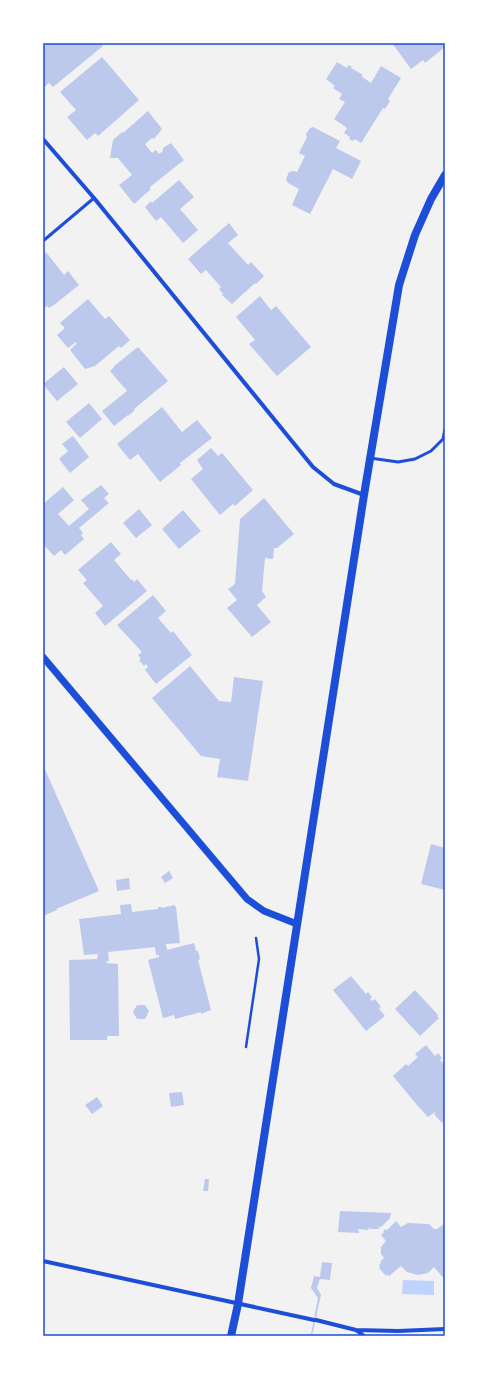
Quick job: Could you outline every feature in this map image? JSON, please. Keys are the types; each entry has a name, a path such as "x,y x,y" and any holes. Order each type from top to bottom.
{"main road":[{"path":"231,1336 238,1304 364,495 399,285 415,235 431,199 445,175"}],"street":[{"path":"43,139 94,198 313,467 334,484 364,495"},
{"path":"43,657 247,899 264,911 297,924"},
{"path":"43,1261 356,1330 398,1331 445,1329"},
{"path":"356,1330 364,1336"}],"lane":[{"path":"43,241 94,198"},
{"path":"370,458 398,462 415,459 431,450 443,439 445,429"}],"path":[{"path":"246,1047 259,959 256,938"}],"water":[{"path":"403,1280 434,1281 434,1295 402,1294"}],"building":[{"path":"43,43 100,43 103,46 53,87 49,83 43,88"},
{"path":"392,43 445,43 445,47 425,63 423,60 411,69"},
{"path":"102,57 139,100 98,136 95,133 87,140 67,117 76,110 60,92"},
{"path":"337,62 347,68 348,65 352,67 351,68 363,75 361,76 371,83 381,66 401,78 388,99 390,101 385,109 383,108 361,143 355,139 353,141 349,139 350,137 344,133 347,128 334,119 345,102 339,99 342,94 333,88 335,86 326,79"},
{"path":"148,111 162,129 154,139 152,138 145,144 152,153 156,150 159,154 163,151 163,148 171,143 184,160 150,187 150,190 134,204 119,185 132,175 118,158 110,158 113,140"},
{"path":"313,127 340,141 336,148 361,161 352,179 333,169 310,214 292,205 299,189 288,183 286,179 289,172 297,172 305,156 299,153 307,137 306,134 310,128"},
{"path":"179,180 194,197 180,209 198,230 183,243 161,217 156,221 145,207 151,201 152,203"},
{"path":"229,223 238,235 228,243 248,265 251,262 264,276 232,304 222,295 223,294 219,289 221,287 206,270 201,274 188,259"},
{"path":"46,252 64,275 68,271 79,285 54,305 49,308 47,306 43,309 43,292 45,291 43,289 43,285 45,284 43,282 43,255"},
{"path":"260,296 271,310 276,306 311,347 277,376 249,344 255,340 236,317"},
{"path":"88,299 105,319 109,316 130,340 121,348 119,346 95,366 85,369 70,350 77,343 76,342 68,348 57,335 65,328 60,323"},
{"path":"138,347 168,381 134,409 135,410 128,416 114,426 102,411 127,391 110,371"},
{"path":"64,367 78,384 57,401 43,384"},
{"path":"89,403 102,419 80,438 66,422"},
{"path":"162,407 182,432 197,420 212,438 180,463 181,465 160,482 138,454 130,460 117,444"},
{"path":"73,436 89,457 70,473 59,459 68,451 62,444"},
{"path":"211,448 218,456 222,453 253,490 235,506 233,504 220,515 191,479 203,469 197,460"},
{"path":"101,485 109,494 104,498 109,503 79,528 83,533 81,535 84,539 65,555 61,550 54,556 43,544 43,504 63,487 74,500 58,514 69,526 89,509 81,500"},
{"path":"264,498 294,534 277,548 274,548 273,559 265,558 262,591 266,597 257,605 271,622 252,637 227,608 237,600 228,589 235,584 240,519"},
{"path":"139,509 152,525 136,538 123,523"},
{"path":"183,510 201,531 179,549 162,529"},
{"path":"111,542 121,554 114,560 131,580 132,579 134,582 137,579 147,591 105,626 95,613 103,606 83,583 87,580 78,570"},
{"path":"153,595 166,611 158,618 171,633 173,631 192,655 156,684 145,670 148,667 146,664 144,666 139,660 141,659 138,655 142,652 117,625"},
{"path":"190,666 219,701 231,702 234,677 263,681 248,781 217,777 220,759 201,756 152,698"},
{"path":"43,765 99,891 43,916"},
{"path":"431,844 445,848 445,890 421,884"},
{"path":"169,871 173,878 165,883 161,877"},
{"path":"129,878 130,889 117,891 116,880"},
{"path":"131,904 132,912 158,909 158,907 162,908 174,905 176,907 180,943 166,944 167,950 194,943 196,951 198,951 200,959 198,960 211,1010 201,1014 201,1012 175,1019 174,1015 163,1018 148,960 159,957 159,955 156,955 155,947 108,952 109,961 106,963 118,964 119,1036 107,1036 107,1040 70,1040 69,960 97,959 98,954 84,955 79,919 121,914 120,905"},
{"path":"351,976 366,994 368,992 372,997 370,999 372,1001 375,999 381,1007 379,1009 385,1016 366,1031 333,990"},
{"path":"415,990 439,1018 420,1036 395,1009"},
{"path":"137,1005 145,1005 149,1011 145,1019 137,1019 133,1012"},
{"path":"426,1045 435,1056 438,1053 442,1058 440,1060 443,1063 445,1061 445,1122 444,1121 442,1123 434,1114 436,1112 428,1117 393,1076 406,1064 408,1066 418,1057 415,1054"},
{"path":"182,1092 184,1105 171,1107 169,1093"},
{"path":"97,1097 103,1106 92,1114 85,1105"},
{"path":"205,1179 209,1179 208,1191 203,1191"},
{"path":"340,1211 391,1213 390,1218 381,1227 378,1227 380,1229 370,1229 370,1227 368,1230 358,1229 359,1233 338,1232"},
{"path":"396,1221 401,1227 408,1223 429,1224 434,1229 437,1229 445,1224 445,1280 434,1267 428,1273 418,1275 407,1272 401,1266 389,1276 387,1274 386,1276 379,1268 380,1262 384,1258 381,1254 381,1247 386,1241 381,1235 384,1232 383,1231 386,1229 387,1230"},
{"path":"322,1262 332,1263 330,1280 320,1279 317,1288 321,1295 312,1336 309,1336 311,1334 318,1298 311,1288 314,1276 320,1277"}]}
